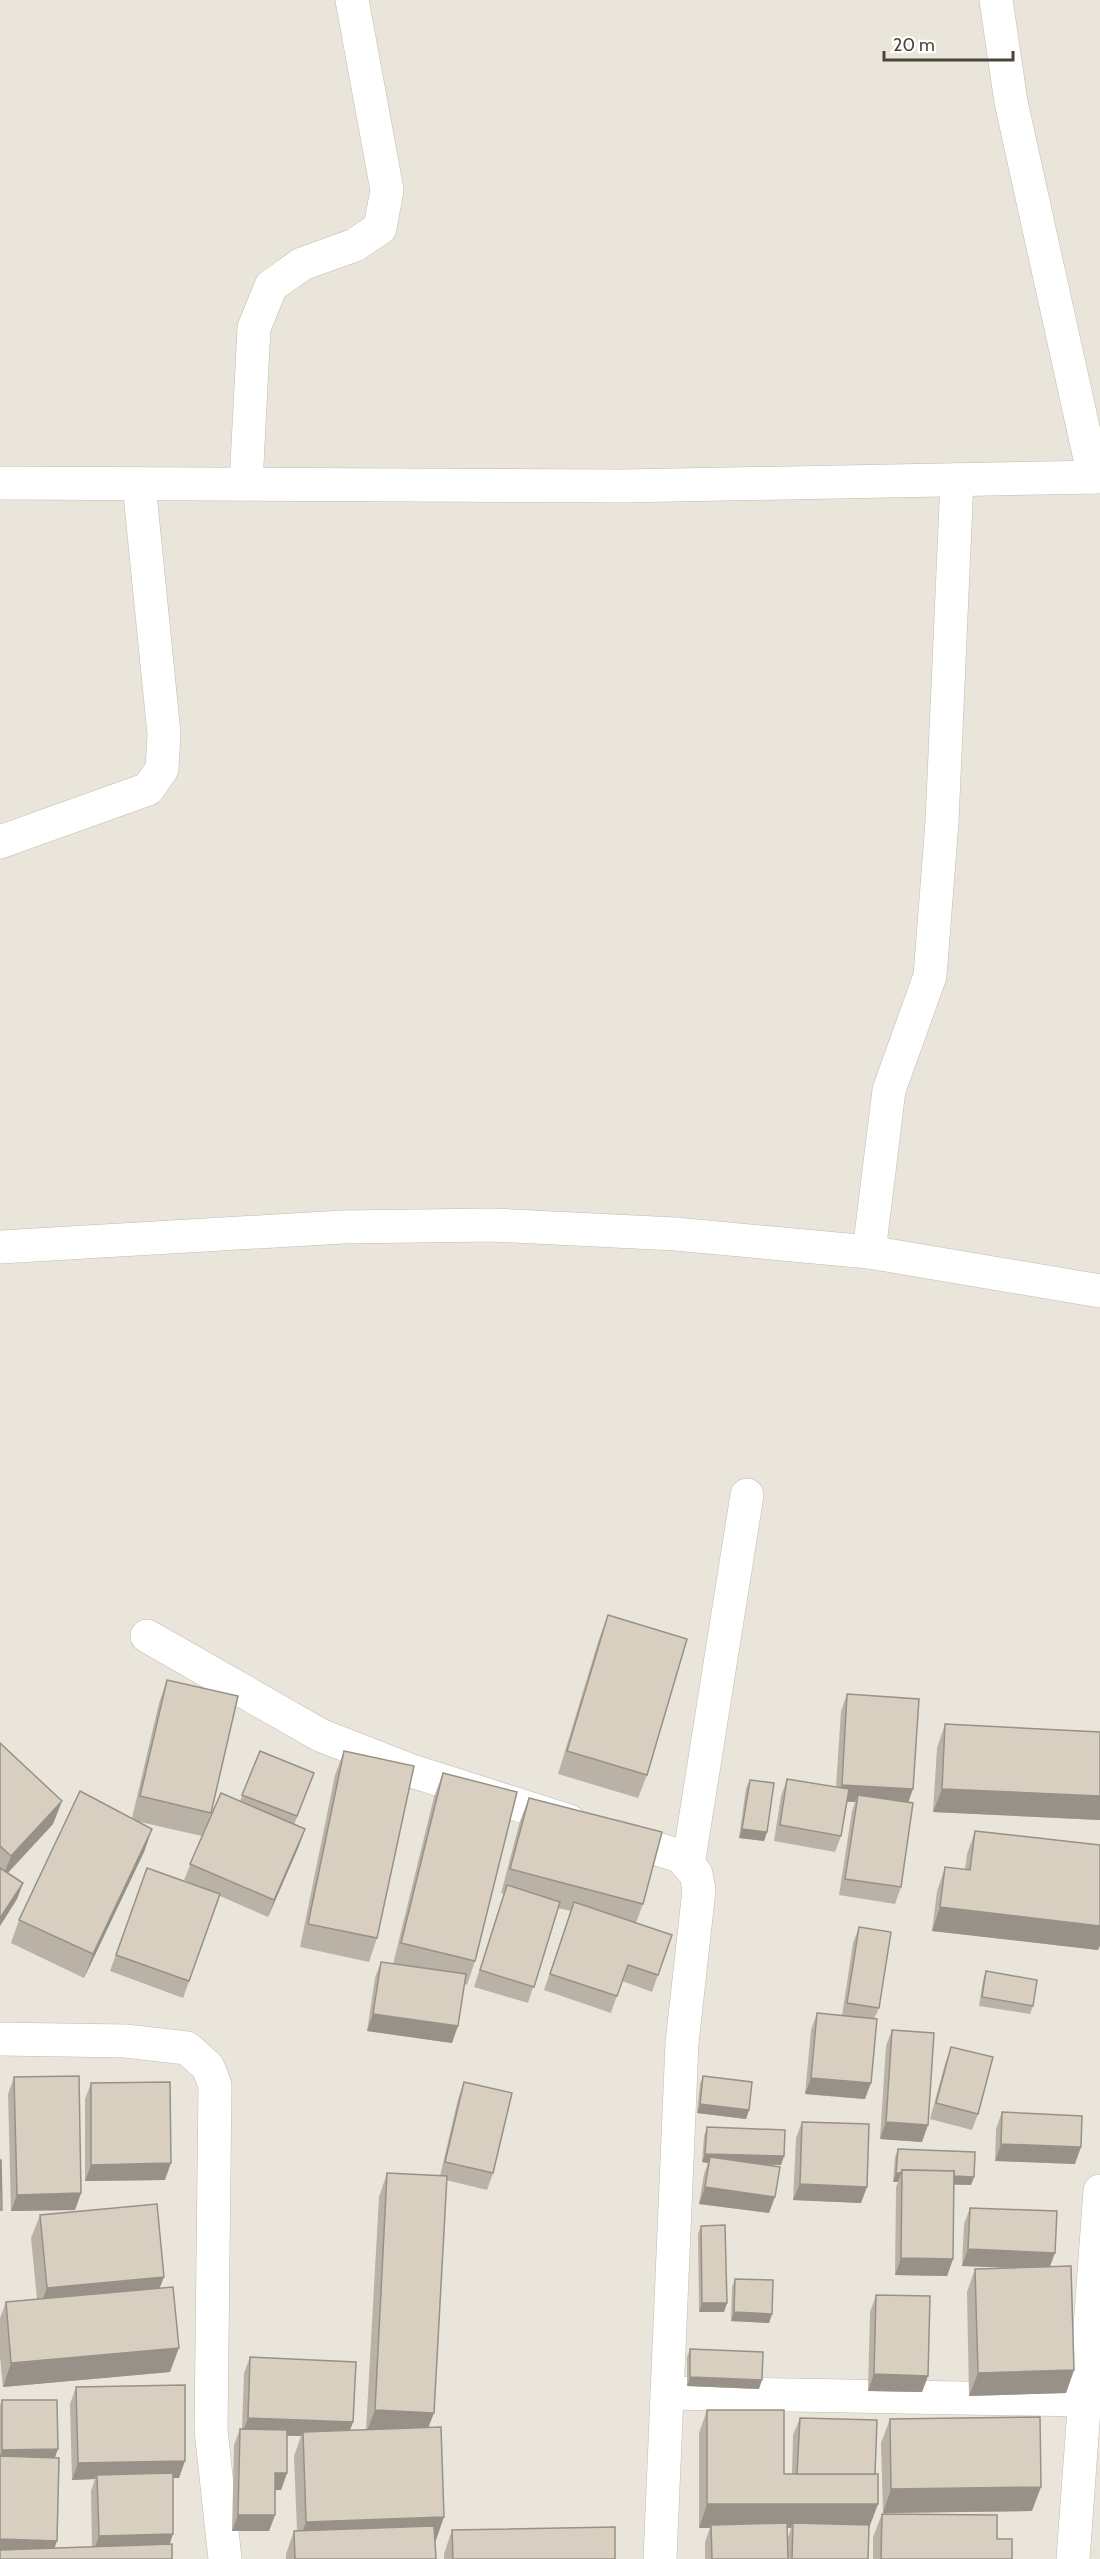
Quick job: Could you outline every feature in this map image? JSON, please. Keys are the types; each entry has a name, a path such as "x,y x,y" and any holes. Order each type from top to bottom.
{"street":[{"path":"246,484 254,328 271,286 302,264 355,245 380,228 387,190 352,0"},
{"path":"0,483 624,486 1097,477 1011,102 996,0"},
{"path":"869,1252 889,1090 930,976 942,822 957,480"},
{"path":"0,842 148,789 162,769 164,734 139,483"},
{"path":"0,1247 343,1227 492,1225 675,1234 869,1252 1100,1291"},
{"path":"688,1865 747,1495"},
{"path":"147,1636 320,1735 412,1771 680,1856 696,1874 699,1890 682,2043 660,2559"},
{"path":"0,2039 125,2041 187,2048 208,2067 215,2085 211,2430 225,2559"},
{"path":"1073,2559 1100,2191"},
{"path":"667,2393 1083,2400"}],"shaded area":[{"path":"0,0 1100,0 1100,2559 0,2559"}],"building":[{"path":"608,1615 687,1639 647,1775 567,1751"},
{"path":"167,1680 238,1696 211,1813 140,1796"},
{"path":"847,1694 919,1699 913,1789 842,1785"},
{"path":"945,1724 1100,1732 1100,1796 942,1789"},
{"path":"0,1743 62,1801 11,1856 0,1846"},
{"path":"260,1751 314,1773 297,1816 242,1795"},
{"path":"344,1751 414,1766 377,1938 308,1924"},
{"path":"443,1773 517,1792 475,1961 401,1943"},
{"path":"787,1779 849,1789 841,1836 780,1825"},
{"path":"750,1780 774,1783 767,1832 742,1829"},
{"path":"80,1791 152,1829 93,1954 19,1920"},
{"path":"221,1793 305,1829 274,1900 190,1864"},
{"path":"858,1795 913,1803 901,1887 845,1879"},
{"path":"529,1798 662,1832 643,1904 510,1869"},
{"path":"975,1831 1100,1845 1100,1926 940,1907 945,1867 970,1870"},
{"path":"0,1868 23,1883 0,1918"},
{"path":"147,1868 220,1894 189,1981 116,1955"},
{"path":"507,1885 560,1902 534,1987 480,1970"},
{"path":"574,1902 672,1935 658,1975 628,1965 617,1996 550,1974"},
{"path":"859,1927 891,1932 879,2008 847,2003"},
{"path":"381,1962 466,1974 458,2026 373,2014"},
{"path":"986,1971 1037,1980 1033,2006 982,1997"},
{"path":"817,2013 877,2019 871,2083 811,2078"},
{"path":"892,2030 934,2033 928,2125 886,2122"},
{"path":"951,2047 993,2057 978,2114 936,2103"},
{"path":"79,2076 81,2193 17,2195 14,2077"},
{"path":"703,2076 752,2082 749,2110 700,2104"},
{"path":"170,2082 171,2163 91,2165 91,2083"},
{"path":"464,2082 512,2093 493,2173 445,2162"},
{"path":"1002,2112 1082,2116 1081,2147 1001,2144"},
{"path":"802,2122 869,2124 867,2187 800,2184"},
{"path":"707,2127 785,2130 784,2156 705,2154"},
{"path":"898,2149 975,2152 974,2177 954,2176 954,2171 902,2170 901,2173 896,2173"},
{"path":"710,2157 780,2167 775,2197 705,2187"},
{"path":"1,2160 2,2210 0,2210"},
{"path":"902,2170 954,2171 953,2259 901,2258"},
{"path":"387,2173 447,2176 434,2413 375,2410"},
{"path":"157,2204 164,2277 47,2288 40,2215"},
{"path":"970,2208 1057,2211 1055,2253 968,2249"},
{"path":"725,2225 727,2303 702,2303 701,2226"},
{"path":"1071,2266 1074,2370 978,2373 975,2269"},
{"path":"735,2279 773,2280 772,2314 734,2312"},
{"path":"173,2287 179,2348 11,2363 6,2302"},
{"path":"876,2295 930,2296 928,2376 874,2374"},
{"path":"690,2349 763,2352 762,2380 690,2377"},
{"path":"250,2357 356,2362 353,2422 248,2418"},
{"path":"185,2385 185,2461 78,2463 76,2387"},
{"path":"2,2400 57,2400 58,2449 2,2450"},
{"path":"707,2410 784,2410 784,2474 878,2474 878,2504 707,2504"},
{"path":"1040,2417 1041,2487 891,2489 890,2419"},
{"path":"800,2418 877,2420 875,2474 797,2474"},
{"path":"441,2427 444,2517 306,2522 303,2432"},
{"path":"240,2429 287,2430 287,2473 275,2473 275,2515 238,2515"},
{"path":"0,2456 59,2458 57,2541 0,2539"},
{"path":"173,2473 173,2534 99,2536 97,2475"},
{"path":"882,2514 997,2515 997,2539 1012,2539 1012,2559 881,2559"},
{"path":"787,2523 788,2559 712,2559 711,2525"},
{"path":"793,2523 869,2525 868,2559 792,2559"},
{"path":"434,2526 436,2559 295,2559 294,2531"},
{"path":"615,2527 615,2559 453,2559 452,2530"},
{"path":"172,2544 172,2559 0,2559 0,2550"}]}
